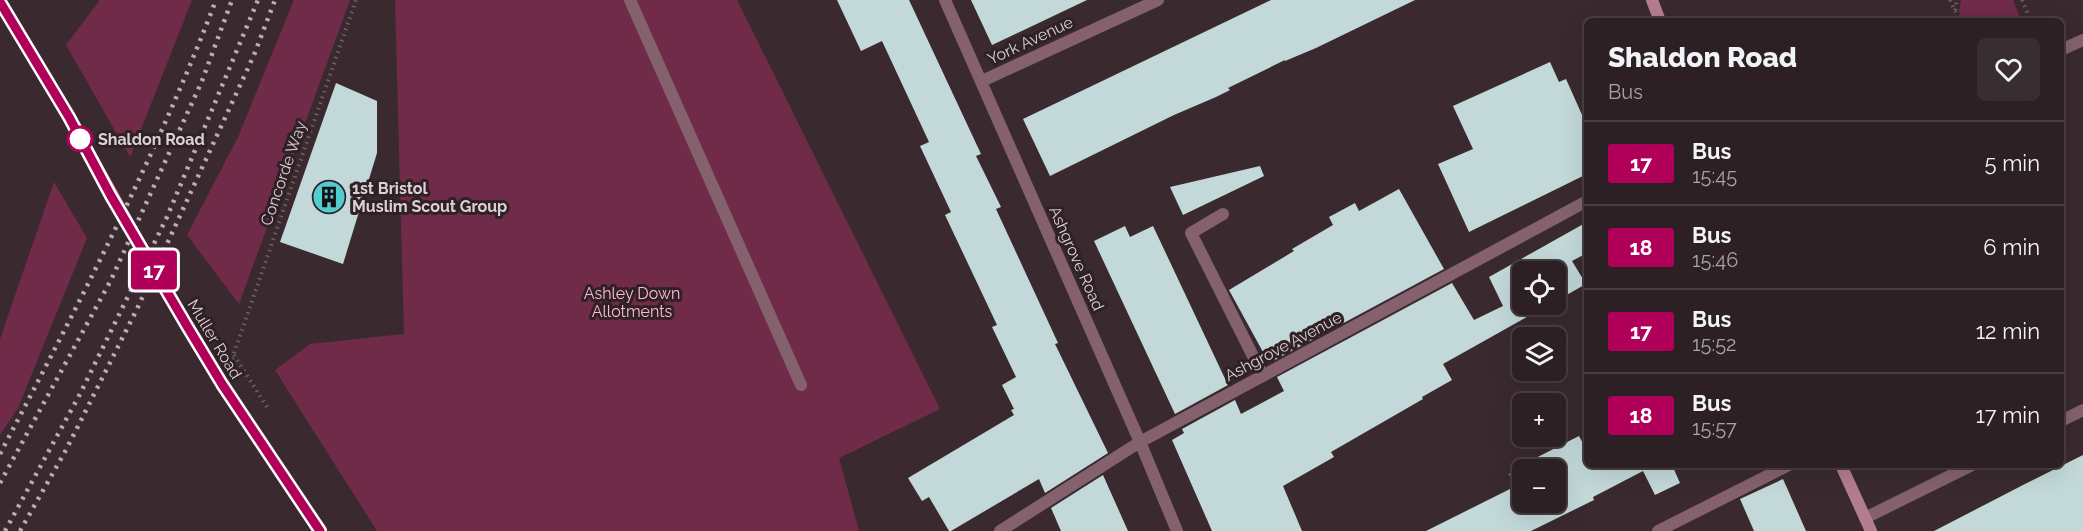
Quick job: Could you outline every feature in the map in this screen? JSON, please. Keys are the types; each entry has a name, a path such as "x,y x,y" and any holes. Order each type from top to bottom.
{"main road":[{"path":"1652,0 1659,18"},
{"name":"Muller Road","path":"0,2 69,117 117,206 222,384 320,531"},
{"path":"1842,468 1871,531"}],"street":[{"path":"630,0 801,385"},
{"name":"Ashgrove Road","path":"945,0 1177,531"},
{"name":"York Avenue","path":"982,81 1158,0"},
{"path":"2064,49 2083,40"},
{"name":"Ashgrove Avenue","path":"1000,531 1140,442 1584,203"},
{"path":"1223,214 1191,233 1263,376"},
{"path":"2064,420 2083,410"},
{"path":"1658,531 1783,468"},
{"path":"1865,518 1966,468"}],"path":[{"name":"Concorde Way","path":"234,354 356,0"},
{"path":"1950,0 1958,18"},
{"path":"1955,11 1957,0"},
{"path":"2022,0 2030,18"}],"green space":[{"path":"100,0 192,0 130,157 66,45"},
{"path":"294,0 350,0 239,304 187,235 238,137"},
{"name":"Ashley Down Allotments","path":"395,0 737,0 940,409 839,458 859,531 377,531 275,370 310,344 404,334"},
{"path":"1961,0 2013,0 2020,18 1962,18 1959,11"},
{"path":"54,182 87,238 18,408 0,435 0,339"}],"building":[{"path":"837,0 909,0 981,154 976,156 1001,207 996,209 1058,343 1055,344 1108,453 1045,493 1039,479 951,531 929,497 922,501 908,478 1014,415 1011,410 1014,409 1002,385 1016,377 992,327 997,325 945,215 951,212 920,146 929,142 882,41 861,51"},
{"path":"971,0 1087,0 992,45"},
{"path":"1271,0 1415,0 1316,48 1285,60 1228,88 1230,90 1216,97 1050,176 1023,119"},
{"path":"1550,62 1559,82 1566,79 1584,119 1584,175 1469,232 1438,164 1473,149 1453,106"},
{"name":"1st Bristol Muslim Scout Group","path":"336,83 377,101 377,153 343,264 280,242"},
{"path":"1260,166 1264,176 1183,215 1170,187"},
{"path":"1399,189 1444,269 1269,363 1229,290 1333,225 1329,217 1355,203 1359,211"},
{"path":"1584,224 1584,255 1572,261 1584,281 1584,285 1566,295 1566,261 1518,261"},
{"path":"1125,226 1130,237 1153,226 1228,385 1175,414 1094,241"},
{"path":"1512,264 1512,315 1530,315 1443,364 1452,380 1331,452 1334,457 1283,486 1302,531 1212,531 1172,440 1184,433 1182,429 1235,400 1241,414 1284,391 1277,377 1452,283 1474,320 1503,306 1489,277"},
{"path":"1579,436 1584,445 1584,468 1673,468 1680,483 1655,495 1643,471 1593,497 1594,500 1531,531 1426,531 1512,488 1512,513 1566,513 1566,459 1534,459 1557,447 1566,447 1566,443"},
{"path":"2083,455 2083,531 1934,531 2057,468 2064,468 2064,464"},
{"path":"1103,475 1128,531 1061,531 1051,508"},
{"path":"1783,479 1806,531 1754,531 1740,499"}],"railway":[{"path":"0,454 115,230 168,116 216,0"},
{"path":"0,483 111,280 202,81 232,0"},
{"path":"5,531 80,394 167,217 258,0"},
{"path":"20,531 66,450 137,309 254,55 275,0"}],"bus line":[{"name":"17","path":"0,2 69,117 111,196 222,384 320,531"}],"place":[{"name":"Shaldon Road","path":"80,139"},
{"name":"1st Bristol Muslim Scout Group","path":"329,197"}]}
